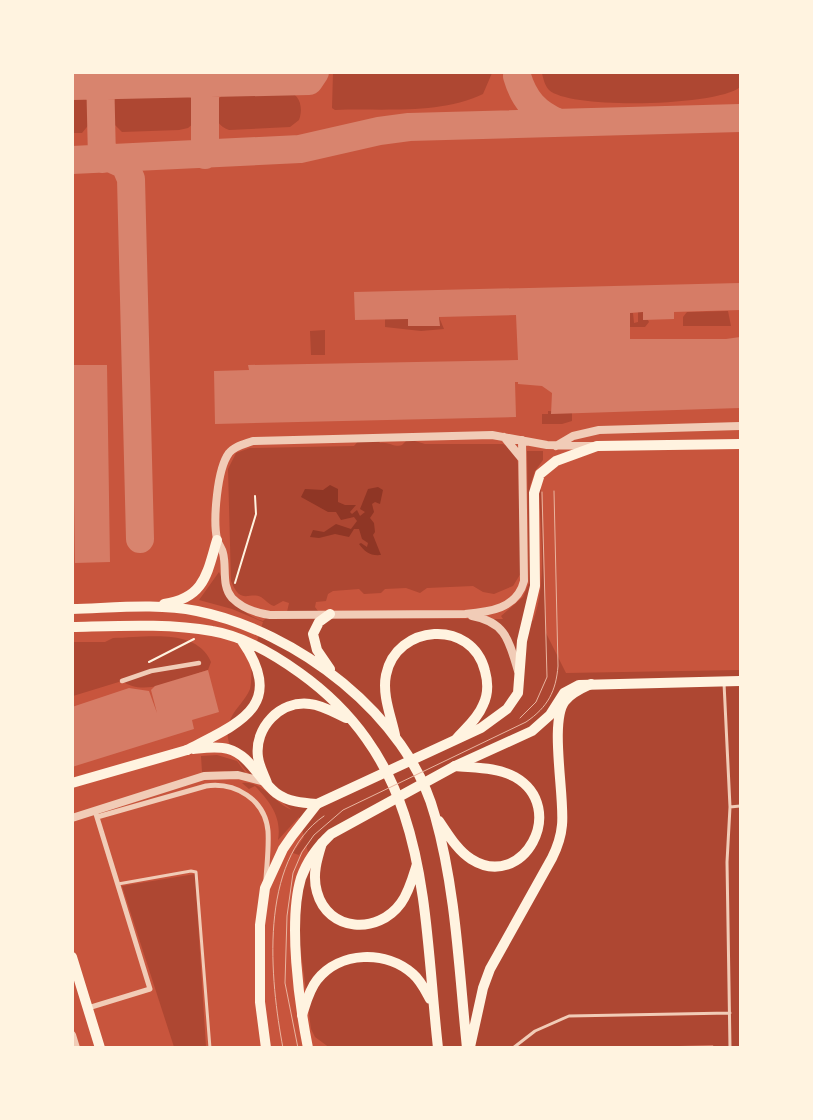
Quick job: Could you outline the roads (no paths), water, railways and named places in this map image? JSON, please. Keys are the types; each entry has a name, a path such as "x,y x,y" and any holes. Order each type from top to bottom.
{"main road":[{"path":"266,1048 260,1002 259,965 265,888 283,849 317,804 431,753 457,738 481,728 502,713 514,699 520,679 521,647 536,576 535,484 540,474 547,466 597,446 740,444"},
{"path":"146,607 173,603 195,591 208,573 217,540"},
{"path":"72,609 146,607 195,610 253,628 289,646 336,678 396,737 417,772 435,814 458,848 471,858 485,865 509,864 525,853 536,836 540,823 538,806 533,794 523,782 500,772 455,766"},
{"path":"330,614 319,622 313,634 317,650 336,678"},
{"path":"72,627 190,628 218,632 277,658 307,678 354,722 371,746 392,782 408,822 418,861 438,1048"},
{"path":"396,737 385,688 389,664 413,639 427,635 442,634 459,638 474,649 482,662 486,677 487,690 483,706 457,738"},
{"path":"187,750 237,724 247,716 255,703 260,689 258,671 241,641"},
{"path":"308,1048 302,1015 296,943 298,897 302,876 322,842 345,824 455,766 532,731 550,715 567,690 579,685 740,681"},
{"path":"468,1048 482,988 490,969 552,858 560,840 563,812 558,738 561,709 566,700 591,684"},
{"path":"267,783 260,765 258,751 261,734 276,713 296,704 309,704 354,722"},
{"path":"72,783 187,750 219,747 231,750 246,760 267,783 285,798 317,804"},
{"path":"435,814 450,883 468,1048"},
{"path":"322,842 315,868 317,892 327,911 349,924 371,925 383,920 396,910 406,896 418,861"},
{"path":"302,1015 313,986 322,974 343,961 364,956 387,960 409,971 419,980 433,1005"},
{"path":"72,958 100,1048"}],"street":[{"path":"556,446 572,436 588,431 740,426"},
{"path":"522,440 525,571 523,586 517,596 504,607 492,611 466,614 270,615 246,608 232,598 228,591 224,573 223,553 217,540 216,495 220,472 229,451 235,447 253,441 477,435 504,436 556,446 597,446"},
{"path":"504,436 523,461"},
{"path":"466,614 489,620 501,628 509,643 520,679"},
{"path":"122,681 151,671 199,663"},
{"path":"96,814 175,784 212,774 238,775 267,783"},
{"path":"72,818 96,814 198,787 216,784 239,789 259,807 266,823 268,840 265,888"},
{"path":"88,1008 150,989 96,814"},
{"path":"72,1035 76,1048"}],"lane":[{"path":"724,682 730,807 727,862 730,1048"},
{"path":"730,807 740,806"},
{"path":"118,884 190,871 196,872 210,1048"},
{"path":"513,1048 535,1031 569,1016 730,1012"}],"tram line":[{"path":"298,1048 285,983 287,916 293,873 302,852 314,835 343,810 526,722 550,698 558,666 554,491"},
{"path":"520,718 536,702 547,677 542,492"},
{"path":"283,1048 278,1020 273,957 274,923 279,891 288,862 303,836 324,816"}]}
